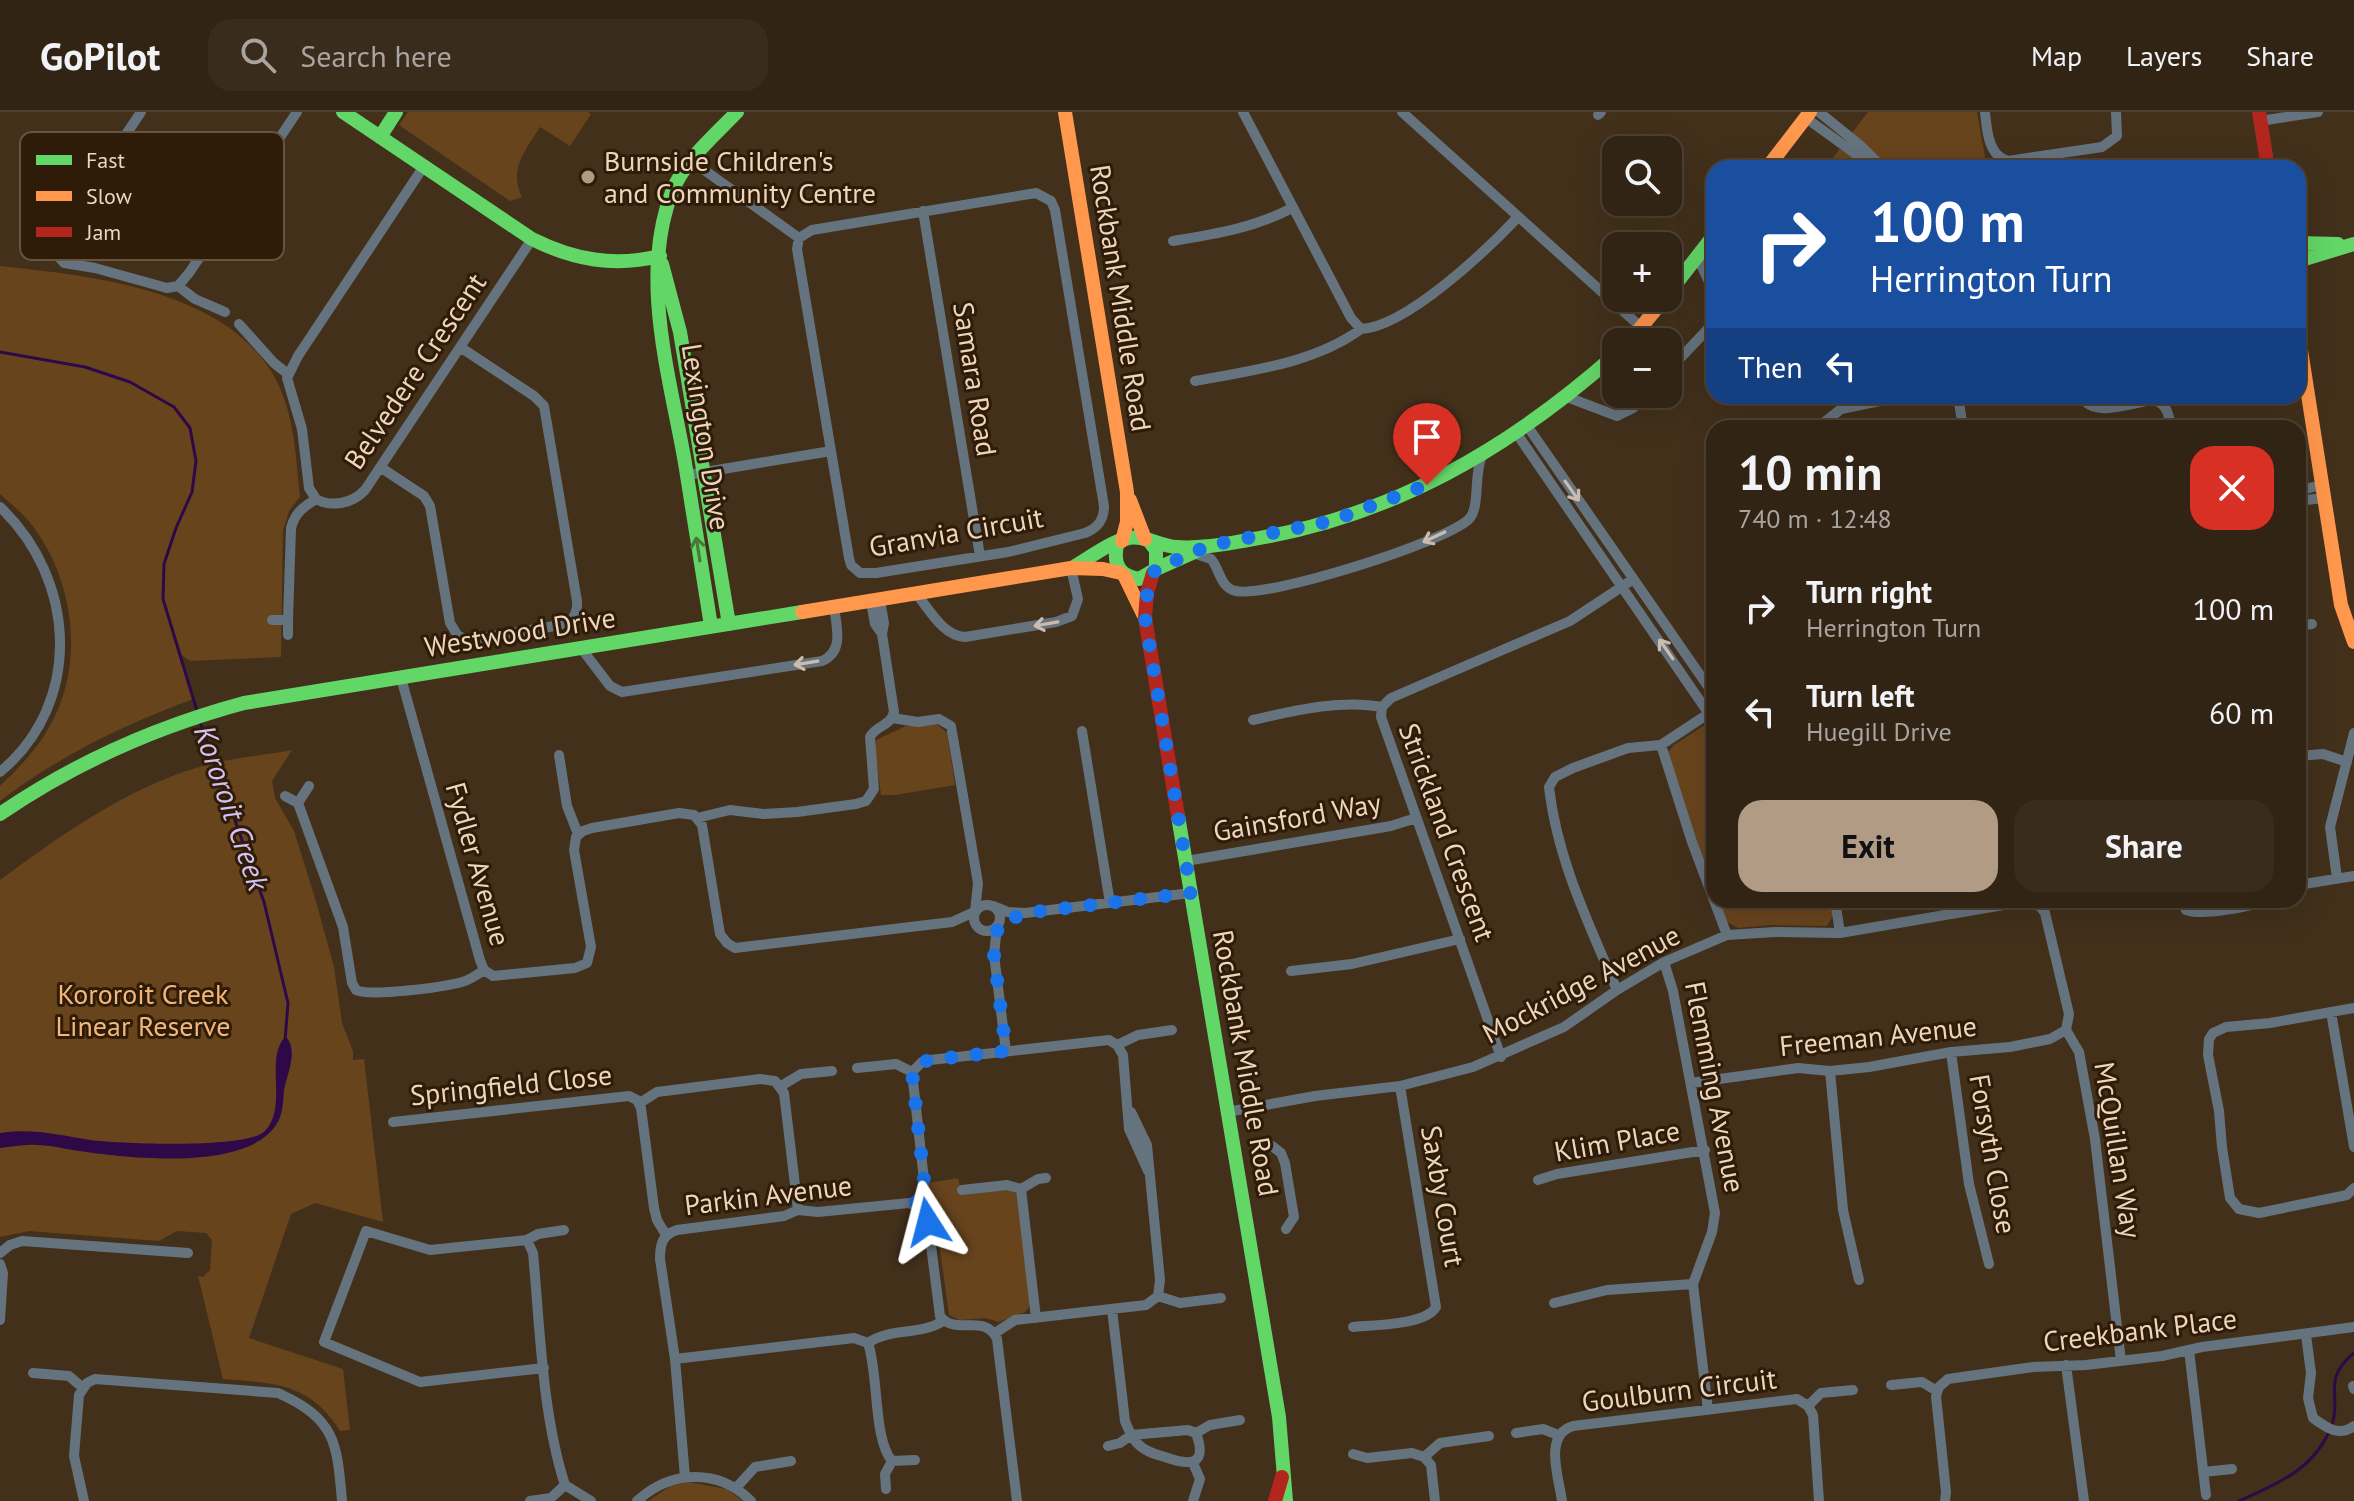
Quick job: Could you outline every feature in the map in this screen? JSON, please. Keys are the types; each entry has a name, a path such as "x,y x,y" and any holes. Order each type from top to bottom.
{"street":[{"path":"128,132 141,112"},
{"path":"284,132 297,112"},
{"path":"343,112 532,239 559,252 588,261 630,262 660,256"},
{"path":"380,137 396,112"},
{"name":"Lexington Drive","path":"711,626 663,334 658,285 667,206 677,183 737,112"},
{"path":"1243,112 1351,318 1361,329"},
{"path":"1402,112 1642,328 1654,312"},
{"path":"1985,112 1994,151 2001,160"},
{"path":"2017,160 2102,147 2117,136 2116,112"},
{"path":"2267,160 2260,117 2318,112"},
{"name":"Rockbank Middle Road","path":"1069,113 1127,492 1127,522 1120,543"},
{"path":"1774,160 1812,114 1857,155 1874,160"},
{"path":"693,162 799,238"},
{"path":"239,324 288,374 424,166"},
{"name":"Granvia Circuit","path":"1036,193 1051,201 1055,210 1104,512 1097,527 1085,533 980,556 876,573 866,574 855,570 849,558 797,249 799,238 812,230 1036,193"},
{"path":"1173,241 1232,231 1267,221 1292,208"},
{"name":"Samara Road","path":"923,211 980,556"},
{"path":"1195,381 1246,372 1305,356 1337,344 1361,329 1385,324 1450,280 1518,217"},
{"name":"Belvedere Crescent","path":"288,374 287,380 302,429 309,488 316,499 329,504 356,498 380,467 532,239"},
{"path":"2306,243 2352,244"},
{"path":"2306,258 2352,244"},
{"path":"1682,276 1706,245"},
{"name":"Lexington Drive","path":"660,256 676,308 729,624"},
{"path":"1697,256 1706,276"},
{"path":"61,260 163,287 178,286 195,299 225,312"},
{"path":"178,286 198,260"},
{"path":"1682,356 1706,331"},
{"path":"380,467 424,496 430,506 450,623 458,636 468,640 555,626 568,622 576,614 577,601 544,406 534,396 460,347"},
{"path":"1208,546 1139,579 1123,575 1114,559 1120,543 1135,537 1169,546 1208,546 1356,514 1427,485 1482,456 1523,430 1602,366"},
{"path":"2306,393 2341,605 2341,633 2354,654"},
{"path":"1567,397 1617,416 1633,408"},
{"path":"1827,420 1841,409 1865,404"},
{"path":"2086,404 2099,408 2126,404"},
{"path":"1523,430 1706,684"},
{"path":"1523,430 1621,587 1706,704"},
{"path":"687,475 831,451"},
{"path":"1193,553 1211,559 1224,584 1238,591 1316,578 1384,557 1470,519 1475,507 1476,473 1482,456"},
{"path":"2306,491 2322,492"},
{"name":"Rockbank Middle Road","path":"1127,492 1147,540"},
{"path":"2306,498 2322,492"},
{"path":"288,635 291,528 301,508 316,499"},
{"path":"0,507 31,541 45,568 56,600 61,634 58,672 48,706 31,737 0,772"},
{"path":"1147,540 1156,550 1154,571"},
{"name":"Westwood Drive","path":"1071,568 1120,543"},
{"path":"916,593 947,631 956,637 980,635 1056,622 1072,616 1078,599 1071,568"},
{"name":"Westwood Drive","path":"0,814 58,777 135,737 190,717 244,703 1071,568 1103,569 1123,575"},
{"name":"Rockbank Middle Road","path":"1154,571 1147,593 1145,618 1279,1417 1286,1501"},
{"name":"Rockbank Middle Road","path":"1123,575 1145,618"},
{"name":"Strickland Crescent","path":"1501,1057 1381,717 1382,707 1391,698 1570,621 1632,580"},
{"path":"697,818 730,810 764,814 797,812 866,801 874,789 870,737 892,718 894,712 882,634 884,623 875,601"},
{"path":"2341,605 2354,642"},
{"path":"581,648 610,686 622,692 822,661 834,654 837,645 834,606"},
{"path":"272,620 288,620"},
{"path":"2306,625 2312,624"},
{"name":"Fydler Avenue","path":"401,678 484,970 499,977 575,968 587,963 591,947 574,850 578,834"},
{"path":"1253,720 1316,709 1368,704 1382,707"},
{"path":"1617,990 1579,901 1560,846 1549,787 1555,777 1573,768 1628,748 1661,745 1706,716"},
{"path":"892,718 915,722 939,719 951,726 978,883 973,920 994,955"},
{"path":"1082,731 1110,903"},
{"path":"2337,878 2330,827 2354,733"},
{"path":"1661,745 1706,879"},
{"path":"2306,755 2323,754 2347,762"},
{"path":"559,755 567,806 578,834 592,828 679,813 697,818 702,825 720,934 730,946 743,948 952,922 980,906 1025,913 1191,893"},
{"path":"298,803 309,786"},
{"path":"285,796 298,803 343,927 352,983 359,992 370,994 456,983 471,979 484,970"},
{"name":"Gainsford Way","path":"1186,861 1391,826 1416,818"},
{"path":"2306,884 2354,876"},
{"path":"978,883 1000,917 994,955 1006,1051"},
{"path":"1717,908 1727,935"},
{"path":"1836,908 1840,933"},
{"name":"Mockridge Avenue","path":"1227,1112 1315,1096 1400,1086 1449,1075 1501,1057 1564,1027 1664,962 1727,935 1840,933 1986,908"},
{"name":"McQuillan Way","path":"2041,908 2069,1014 2066,1030 2079,1052 2092,1123 2121,1361"},
{"path":"2185,908 2196,913 2229,908"},
{"path":"952,922 990,931 1025,913"},
{"path":"1291,971 1352,964 1460,939"},
{"name":"Flemming Avenue","path":"1664,962 1673,991 1715,1213 1712,1232 1693,1284 1708,1410"},
{"path":"2354,1008 2270,1023 2226,1027 2209,1039 2208,1055 2230,1195 2235,1206 2245,1212 2259,1213 2347,1195 2354,1188"},
{"path":"2331,1012 2354,1147"},
{"path":"1117,1045 1138,1035 1172,1030"},
{"name":"Freeman Avenue","path":"1691,1083 1798,1068 1830,1071 1869,1067 1951,1052 2010,1047 2057,1037 2066,1030"},
{"path":"912,1072 922,1062 930,1060 1103,1040 1117,1045 1123,1055 1129,1106 1147,1145 1160,1280 1158,1296 1149,1304 1015,1320 995,1333"},
{"name":"Forsyth Close","path":"1951,1052 1969,1184 1989,1264"},
{"path":"857,1068 896,1064 912,1072"},
{"path":"781,1086 801,1074 832,1071"},
{"path":"1830,1071 1843,1210 1859,1280"},
{"path":"912,1072 924,1180 915,1204 922,1209 928,1222 938,1311 943,1321 959,1327 985,1326 995,1333 1017,1501"},
{"path":"640,1103 657,1092 760,1079 769,1079 781,1086 798,1210"},
{"name":"Saxby Court","path":"1353,1327 1422,1319 1433,1313 1436,1300 1400,1086"},
{"name":"Springfield Close","path":"393,1122 629,1096 640,1103 654,1208 666,1235"},
{"path":"1272,1146 1283,1156 1293,1206 1294,1217 1286,1229"},
{"name":"Klim Place","path":"1538,1180 1557,1174 1705,1150"},
{"path":"962,1190 1007,1185 1021,1189 1046,1178"},
{"path":"1021,1189 1036,1318"},
{"name":"Parkin Avenue","path":"685,1477 675,1359 660,1259 661,1243 666,1235 677,1230 784,1216 798,1210 818,1212 915,1204"},
{"path":"544,1368 420,1382 324,1342 366,1231 430,1250 527,1240 538,1234 564,1230"},
{"path":"527,1240 533,1253 557,1460 565,1485 591,1501"},
{"path":"0,1253 22,1241 188,1253"},
{"path":"0,1264 3,1273 0,1320"},
{"path":"1554,1303 1607,1290 1693,1284"},
{"path":"1158,1296 1180,1303 1221,1298"},
{"path":"1112,1309 1125,1421 1131,1435 1146,1451 1184,1464 1193,1463 1199,1456 1196,1433"},
{"path":"675,1359 854,1338 868,1343 884,1335 924,1331 943,1321"},
{"name":"Creekbank Place","path":"1937,1391 1943,1382 1954,1377 2121,1361 2354,1327"},
{"path":"2306,1335 2311,1373 2308,1398 2313,1418 2338,1433 2344,1433 2354,1426"},
{"path":"868,1343 873,1358 883,1446 892,1461"},
{"path":"2189,1350 2206,1495"},
{"path":"2066,1365 2084,1501"},
{"path":"33,1373 69,1376 83,1388"},
{"path":"84,1501 74,1456 79,1395 95,1379 278,1393 304,1404 328,1429 338,1450 342,1501"},
{"path":"1891,1385 1922,1382 1937,1391 1945,1501"},
{"name":"Goulburn Circuit","path":"1808,1406 1821,1393 1853,1390"},
{"name":"Goulburn Circuit","path":"1562,1501 1555,1449 1558,1435 1563,1430 1573,1426 1797,1399 1808,1406 1813,1415 1819,1501"},
{"path":"1196,1433 1210,1425 1240,1420"},
{"name":"Goulburn Circuit","path":"1516,1433 1543,1429 1558,1435"},
{"path":"1108,1446 1120,1443 1131,1435 1188,1430 1196,1433"},
{"path":"1424,1457 1440,1443 1489,1436"},
{"path":"1353,1454 1367,1458 1412,1453 1424,1457 1431,1465 1435,1501"},
{"path":"892,1461 915,1460"},
{"path":"736,1488 746,1473 755,1467 791,1461"},
{"path":"886,1489 885,1474 892,1461"},
{"path":"1193,1463 1200,1479 1193,1501"},
{"name":"Rockbank Middle Road","path":"1275,1501 1284,1469"},
{"path":"2203,1472 2232,1469"},
{"path":"637,1501 655,1487 685,1477 714,1479 736,1488 751,1501"},
{"path":"530,1501 551,1498 565,1485"}],"green space":[{"path":"408,112 591,114 570,146 540,127 520,160 517,177 522,197 510,201 399,125"},
{"path":"1868,112 1977,112 1986,160 1831,160"},
{"path":"0,266 118,283 197,309 231,329 259,355 280,388 292,428 300,497 289,511 283,531 281,657 190,661 179,653 193,699 92,743 0,801 0,786 30,755 53,720 63,695 71,643 64,589 55,564 27,519 0,494"},
{"path":"1706,724 1706,869 1668,752"},
{"path":"938,725 947,733 955,785 881,795 876,740 906,726"},
{"name":"Kororoit Creek Linear Reserve","path":"292,750 272,781 275,798 294,831 315,898 334,967 342,1023 353,1051 353,1060 364,1059 383,1222 315,1203 291,1214 249,1338 343,1369 350,1430 340,1431 316,1403 290,1388 223,1379 198,1276 203,1277 210,1270 212,1240 206,1233 177,1231 159,1241 29,1231 0,1237 0,880 75,827 156,783 214,763"},
{"path":"1721,908 1832,908 1833,916 1827,926 1738,928 1727,922"},
{"path":"958,1178 962,1195 1006,1189 1018,1194 1032,1303 1025,1312 999,1322 986,1318 960,1320 949,1315 935,1214 929,1202 929,1183"},
{"path":"688,1482 726,1489 743,1501 648,1501 671,1486"}],"shaded area":[{"path":"284,1038 290,1044 292,1056 280,1117 261,1140 239,1150 213,1156 154,1158 41,1145 0,1148 0,1133 23,1131 105,1142 154,1144 210,1143 254,1137 265,1131 272,1121 276,1097 276,1059"}],"waterway":[{"name":"Kororoit Creek","path":"0,352 85,367 130,382 174,407 190,428 196,461 192,492 164,564 163,599 197,711"},
{"name":"Kororoit Creek","path":"200,722 264,902 288,1003 285,1041"},
{"path":"2332,1425 2335,1380 2338,1371 2354,1353"},
{"path":"2239,1501 2302,1467 2329,1432"}],"traffic: fast":[{"path":"343,112 532,239 594,260 626,261 660,256"},
{"path":"380,137 396,112"},
{"path":"711,626 660,327 658,258 662,225 677,181 700,149 737,112"},
{"path":"2306,243 2338,244"},
{"path":"2306,259 2354,244"},
{"path":"1682,276 1706,245"},
{"path":"662,264 680,332 729,624"},
{"path":"1075,566 1108,546 1129,538 1176,547 1194,547 1248,540 1351,515 1400,496 1491,449 1534,420 1602,366"},
{"path":"1117,545 1119,568 1139,579 1156,569 1156,550 1149,541"},
{"path":"1156,569 1201,549"},
{"path":"0,814 58,778 117,748 179,723 244,703 802,612"},
{"path":"1178,816 1279,1417 1286,1501"}],"traffic: slow":[{"path":"1065,112 1127,492 1127,522 1122,541"},
{"path":"1773,160 1810,112"},
{"path":"1640,328 1654,312"},
{"path":"2306,382 2341,605 2354,642"},
{"path":"1130,500 1145,539"},
{"path":"802,612 1071,568 1121,573"},
{"path":"1125,577 1143,614"}],"traffic: jam":[{"path":"2259,112 2267,160"},
{"path":"1153,573 1147,593 1145,618 1178,816"},
{"path":"1275,1501 1282,1477"}],"place":[{"name":"Burnside Children's and Community Centre","path":"588,177"}],"route":[{"path":"928,1222 922,1209 915,1204 924,1180 912,1072 916,1066 930,1060 1006,1051 994,955 998,925 1025,913 1191,893 1145,618 1147,593 1153,573 1208,546 1331,521 1427,485"}]}
